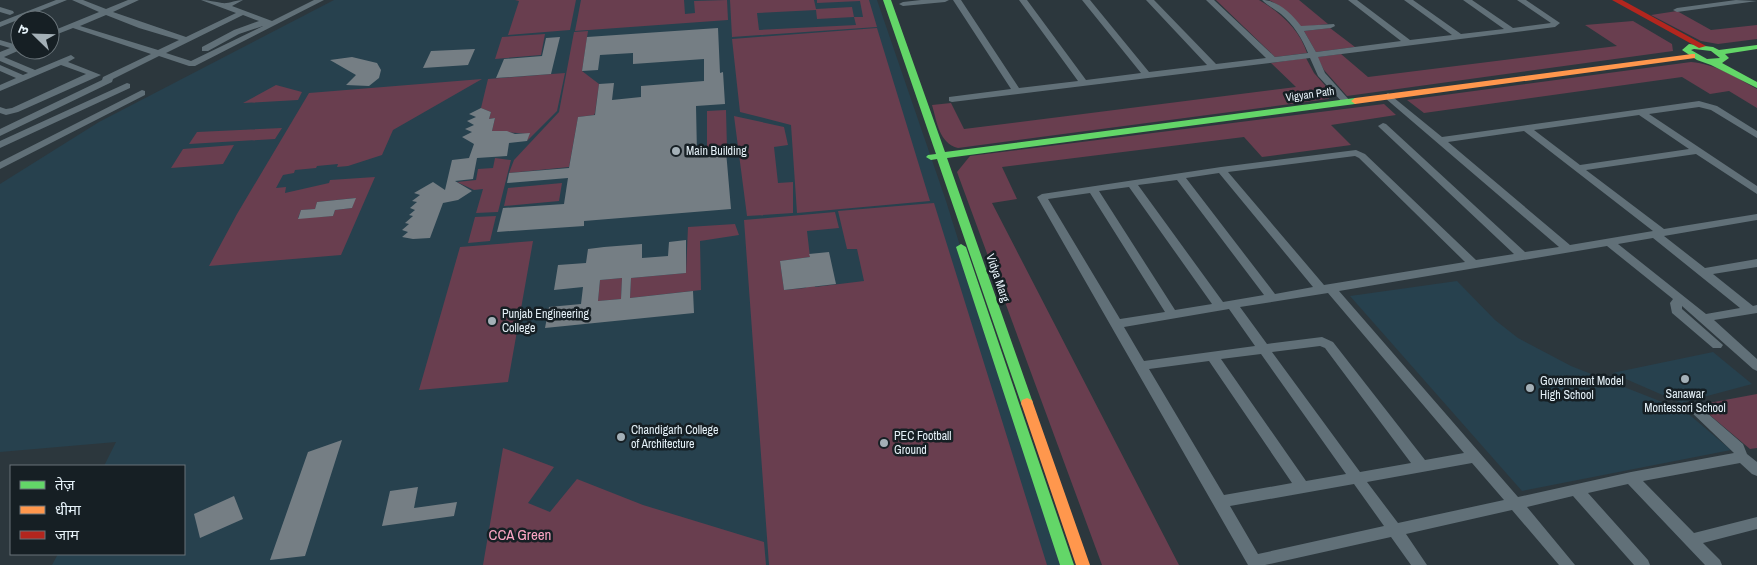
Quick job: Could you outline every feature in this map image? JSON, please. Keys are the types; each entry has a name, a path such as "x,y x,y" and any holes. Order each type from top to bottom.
{"main road":[{"name":"Vidya Marg","path":"879,0 1083,565"},
{"name":"Vidya Marg","path":"887,0 1067,565"},
{"path":"1610,0 1682,41 1690,52 1718,58 1757,81"},
{"path":"1616,0 1702,46 1757,85"},
{"name":"Vigyan Path","path":"936,156 1347,102 1690,52 1702,46"},
{"path":"1718,58 1757,47"}],"street":[{"path":"0,25 63,0"},
{"path":"76,0 187,40"},
{"path":"60,31 135,0"},
{"path":"205,0 244,12 271,23"},
{"path":"225,6 239,0"},
{"path":"73,26 194,64 271,23 320,0"},
{"path":"903,4 945,0"},
{"path":"957,0 1017,91"},
{"path":"1023,0 1084,83"},
{"path":"1086,0 1147,75"},
{"path":"1150,0 1214,67"},
{"path":"1210,0 1273,60"},
{"path":"1266,0 1284,12 1299,29 1321,74 1347,102"},
{"path":"1352,0 1408,44"},
{"path":"1408,0 1460,37"},
{"path":"1467,0 1512,31"},
{"path":"952,99 1552,26 1556,23 1521,0"},
{"path":"1697,0 1708,6"},
{"path":"1677,10 1754,0"},
{"path":"0,9 10,13"},
{"path":"0,135 159,53 244,12"},
{"path":"205,49 248,28 271,23"},
{"path":"1299,29 1331,26"},
{"path":"0,56 35,73"},
{"path":"0,88 72,58"},
{"path":"0,166 142,94 127,86 60,62"},
{"path":"0,68 23,78"},
{"path":"0,110 6,112 15,110 93,74"},
{"path":"0,145 127,86"},
{"path":"1388,96 1568,249"},
{"path":"1440,140 1703,104 1714,108 1757,135"},
{"path":"1641,112 1757,191"},
{"path":"1383,126 1523,256"},
{"path":"1526,128 1658,233 1703,272 1754,309"},
{"path":"0,135 32,150"},
{"path":"1578,168 1698,151"},
{"path":"1473,264 1362,156 1356,153 1179,176 1042,198 1256,563 1631,478 1742,457"},
{"path":"1221,170 1568,565"},
{"path":"1179,176 1272,298"},
{"path":"1132,184 1226,305 1264,350 1420,565"},
{"path":"1093,190 1172,314"},
{"path":"1116,324 1757,217"},
{"path":"1609,242 1704,318 1757,366"},
{"path":"1703,272 1757,263"},
{"path":"1681,300 1676,303 1676,310 1717,345"},
{"path":"1704,318 1754,309"},
{"path":"1140,366 1322,341 1326,343 1422,467"},
{"path":"1212,356 1303,488"},
{"path":"1694,409 1738,448 1742,457 1757,470"},
{"path":"1220,502 1475,457"},
{"path":"1631,478 1715,565"},
{"path":"1576,490 1643,565"},
{"path":"1691,540 1755,526"}],"shaded area":[{"name":"Punjab Engineering College","path":"334,0 877,0 946,201 1060,565 52,565 57,555 185,555 185,465 104,465 116,442 0,452 0,184 99,122"},
{"name":"Government Model High School","path":"1457,281 1495,320 1518,338 1571,366 1685,411 1731,450 1522,491 1350,296"},
{"name":"Sanawar Montessori School","path":"1713,352 1752,384 1681,403 1612,373"}],"green space":[{"path":"515,0 576,0 570,30 508,35 519,1"},
{"path":"581,0 684,0 685,14 695,13 694,1 727,0 728,20 575,31"},
{"path":"730,0 814,0 816,9 852,7 854,17 863,17 860,1 817,3 817,0 869,0 877,27 732,37","holes":["816,10 817,19 854,17 856,25 759,30 757,13"]},
{"path":"1216,0 1259,0 1288,22 1300,37 1307,53 1275,57"},
{"path":"1269,0 1299,0 1328,24 1301,27 1278,5"},
{"path":"1677,11 1711,30 1757,25 1757,39 1718,44 1701,41 1651,15"},
{"path":"1633,21 1672,44 1673,51 1347,96 1324,70 1317,57 1341,54 1368,77 1617,46 1585,25"},
{"path":"877,28 930,201 797,213 791,125 740,112 732,39"},
{"path":"1330,28 1355,47 1316,52 1304,31"},
{"path":"588,31 582,71 599,84 595,113 594,115 578,117 569,167 509,173 514,160 559,112 574,32"},
{"path":"545,34 541,55 495,59 502,37"},
{"path":"1306,58 1314,73 1331,92 1332,96 1328,99 958,148 947,142 943,137 937,125 932,105 951,103 964,129 1296,87 1271,63"},
{"path":"1691,62 1717,68 1757,89 1757,108 1729,91 1710,94 1682,77 1424,113 1407,100"},
{"path":"565,73 557,111 527,141 529,134 492,131 495,118 489,119 491,112 481,108 488,79"},
{"path":"482,79 393,130 382,155 348,166 337,167 338,164 317,166 316,168 295,170 294,173 283,175 276,188 286,187 285,193 329,183 330,180 375,177 341,255 209,266 237,214 309,93","holes":["355,198 352,208 335,210 333,216 298,218 301,210 315,209 317,202"]},
{"path":"276,85 302,92 298,100 243,103"},
{"path":"1384,104 1396,115 1331,125 1351,145 1262,157 1244,137 1002,167 1017,199 992,203 1179,565 1102,565 957,172 970,156"},
{"path":"726,110 727,149 707,151 707,111"},
{"path":"734,116 784,127 788,145 774,147 778,183 793,182 793,213 747,216"},
{"path":"282,128 275,139 189,144 197,132"},
{"path":"234,145 223,164 171,168 183,149"},
{"path":"495,158 511,160 498,212 476,213 483,189 474,190 457,182 476,180 478,169 493,168"},
{"path":"562,183 559,201 504,206 508,188"},
{"name":"PEC Football Ground","path":"934,203 1047,565 769,565 744,220 835,212 839,228 807,231 810,257 780,261 784,290 805,288 814,283 815,287 864,281 857,249 847,249 838,211"},
{"path":"496,216 490,241 468,243 475,217"},
{"path":"735,224 739,235 700,241 701,290 630,298 631,278 686,273 688,227"},
{"path":"533,241 508,382 419,390 460,247"},
{"path":"622,278 621,299 598,301 600,280"},
{"path":"1757,394 1757,448 1750,449 1698,405"},
{"name":"CCA Green","path":"503,448 554,467 528,503 550,512 577,479 643,505 764,542 766,565 483,565"}],"building":[{"name":"Main Building","path":"718,28 720,73 723,72 725,104 696,106 697,154 726,151 731,209 584,221 584,226 497,232 503,208 564,204 568,178 507,183 509,173 569,168 578,117 595,115 599,84 614,83 612,100 641,97 641,86 704,81 704,59 633,64 633,53 600,55 598,70 582,71 587,37"},
{"path":"560,37 551,74 496,78 504,59 542,56 546,38"},
{"path":"475,49 468,65 423,68 431,51"},
{"path":"352,57 377,63 381,70 379,78 369,86 346,85 356,75 330,60"},
{"path":"481,108 491,112 489,119 495,118 492,131 507,131 515,134 530,133 527,141 509,143 507,156 477,158 473,179 455,181 472,191 458,200 443,203 430,238 413,239 402,237 408,232 402,230 409,224 405,223 413,216 409,215 415,210 410,208 417,202 412,201 420,195 414,193 433,182 445,190 452,160 469,158 474,144 462,137 472,132 465,129 474,125 467,121 476,117 469,114"},
{"path":"356,198 352,208 335,210 333,216 298,219 301,210 315,209 317,202"},
{"path":"686,240 686,273 631,278 630,298 693,291 694,313 545,328 549,307 581,304 583,287 554,290 558,265 586,263 588,249 604,247 642,244 642,258 668,256 669,242","holes":["622,278 621,299 598,301 600,280"]},
{"path":"829,252 836,284 784,290 780,261 810,257 809,254"},
{"path":"342,440 305,556 270,560 308,452"},
{"path":"418,487 414,508 457,502 454,516 382,526 390,491"},
{"path":"234,496 243,519 200,538 194,514"}],"traffic: fast":[{"path":"887,0 1027,403"},
{"path":"1692,46 1713,49 1725,58 1716,62 1705,61 1686,50 1692,46"},
{"path":"1719,52 1757,47"},
{"path":"1713,62 1757,85"},
{"path":"931,157 1355,101"},
{"path":"961,247 1067,565"}],"traffic: slow":[{"path":"1355,101 1692,56"},
{"path":"1027,403 1083,565"}],"traffic: jam":[{"path":"1616,0 1702,46"}],"place":[{"name":"Main Building","path":"676,151"},
{"name":"Punjab Engineering College","path":"492,321"},
{"name":"Sanawar Montessori School","path":"1685,379"},
{"name":"Government Model High School","path":"1530,388"},
{"name":"Chandigarh College of Architecture","path":"621,437"},
{"name":"PEC Football Ground","path":"884,443"}]}
